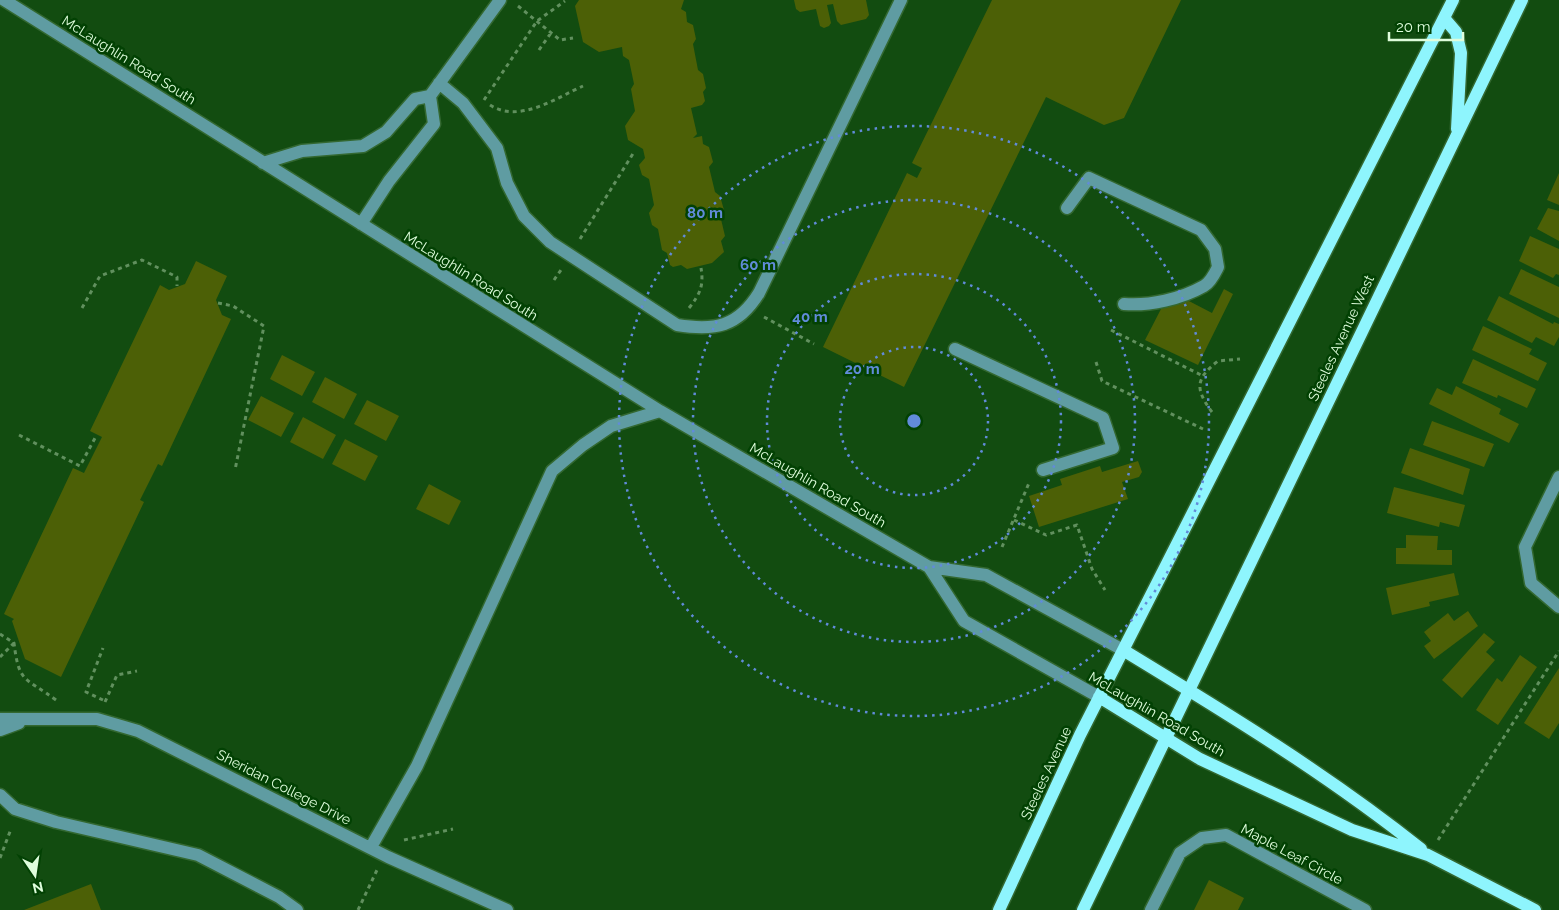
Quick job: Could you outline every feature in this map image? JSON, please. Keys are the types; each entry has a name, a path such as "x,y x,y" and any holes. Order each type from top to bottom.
{"main road":[{"path":"1123,650 1453,0"},
{"name":"Steeles Avenue West","path":"1190,691 1522,0"},
{"path":"1444,18 1456,32 1461,53 1457,134"},
{"name":"McLaughlin Road South","path":"1123,650 1224,711 1364,804 1428,855"},
{"name":"Steeles Avenue","path":"999,910 1123,650"},
{"path":"1083,910 1190,691"},
{"name":"McLaughlin Road South","path":"1099,697 1200,759 1352,830 1428,855 1535,910"}],"street":[{"name":"McLaughlin Road South","path":"4,0 660,412 929,567 986,575 1123,650"},
{"path":"361,224 389,181 434,124 430,96 500,0"},
{"path":"439,83 463,103 497,148 508,183 524,216 550,242 677,325 697,328 721,327 750,308 901,0"},
{"path":"263,162 302,151 363,146 386,132 415,99 430,96"},
{"path":"1067,208 1089,178 1201,230 1215,249 1218,267 1205,285 1167,300 1145,305 1124,304"},
{"path":"955,349 1103,418 1113,448 1043,470"},
{"path":"371,847 417,766 552,471 583,445 612,426 660,412"},
{"path":"1559,477 1525,547 1531,583 1559,606"},
{"name":"McLaughlin Road South","path":"929,567 964,621 1099,697"},
{"name":"Sheridan College Drive","path":"0,719 97,719 138,731 388,857 506,910"},
{"name":"Sheridan College Drive","path":"0,730 11,724 41,719"},
{"path":"0,795 14,809 56,822 198,855 279,897 297,910"},
{"name":"Maple Leaf Circle","path":"1151,910 1180,853 1202,838 1226,835 1364,910"}],"path":[{"path":"511,0 560,40 572,38"},
{"path":"484,100 537,21 565,2"},
{"path":"539,50 551,33"},
{"path":"463,103 478,96 493,107 510,112 524,112 583,86"},
{"path":"554,280 634,152"},
{"path":"82,308 100,276 142,260 177,277 177,286"},
{"path":"677,325 702,291 701,268"},
{"path":"218,303 234,306 264,326 235,470"},
{"path":"750,308 761,316 814,344"},
{"path":"1111,330 1202,376"},
{"path":"1212,412 1199,392 1202,376 1218,361 1240,359"},
{"path":"1096,362 1102,381 1202,429"},
{"path":"19,435 80,466 95,438"},
{"path":"1002,547 1031,480"},
{"path":"1014,520 1046,534 1077,525 1092,569 1105,590"},
{"path":"0,634 15,642"},
{"path":"0,657 15,642"},
{"path":"15,642 17,668 24,678 63,704"},
{"path":"103,648 86,692 105,703 117,675 137,671"},
{"path":"1428,855 1559,651"},
{"path":"0,858 11,829"},
{"path":"404,840 453,829"},
{"path":"358,910 378,867"}],"building":[{"path":"579,0 684,0 681,9 686,12 687,22 693,25 696,39 693,44 698,70 703,74 706,88 703,92 705,101 702,105 691,108 697,134 693,138 702,136 703,144 709,147 713,162 709,167 715,192 720,196 724,210 720,215 725,236 721,241 724,252 712,263 687,269 681,265 673,267 670,265 667,253 662,250 658,229 652,225 649,213 654,205 649,179 642,175 639,165 645,158 643,149 628,140 625,126 635,111 631,89 634,84 629,60 623,56 622,47 599,52 583,42 575,6"},
{"path":"794,0 866,0 869,15 866,19 841,25 837,21 833,4 827,5 831,23 824,28 820,26 816,9 800,12 796,9"},
{"path":"992,0 1181,0 1124,118 1104,125 1046,97 904,387 823,347 907,173 917,178 922,168 912,163"},
{"path":"1559,173 1559,205 1547,200"},
{"path":"1548,208 1559,211 1559,241 1537,229"},
{"path":"1530,236 1559,249 1559,275 1556,274 1553,278 1519,261"},
{"path":"196,261 227,276 216,300 222,315 231,319 162,466 158,464 140,500 144,502 61,677 25,659 12,621 14,619 4,614 73,468 84,473 102,437 90,431 160,285 169,290 185,284"},
{"path":"1521,269 1559,287 1559,318 1509,294"},
{"path":"1224,289 1233,294 1198,365 1145,340 1161,309 1187,300 1212,313"},
{"path":"1499,296 1553,324 1554,322 1559,324 1559,337 1554,346 1536,337 1532,343 1487,320"},
{"path":"1483,326 1532,349 1529,354 1547,363 1538,381 1472,350"},
{"path":"282,355 315,372 302,396 270,379"},
{"path":"1473,359 1536,389 1527,408 1498,395 1497,398 1462,383"},
{"path":"325,377 357,394 344,419 312,402"},
{"path":"1456,386 1501,409 1499,414 1519,424 1509,443 1429,404 1437,388 1452,395"},
{"path":"261,396 294,413 281,437 248,420"},
{"path":"367,400 399,416 386,441 354,424"},
{"path":"303,417 336,435 323,459 290,442"},
{"path":"1432,421 1494,444 1484,467 1423,445"},
{"path":"345,439 378,456 365,481 332,464"},
{"path":"1410,448 1470,469 1463,495 1401,473"},
{"path":"1138,461 1142,472 1139,477 1122,482 1128,499 1039,527 1029,496 1062,485 1060,479 1100,466 1102,472"},
{"path":"429,484 461,501 449,525 416,509"},
{"path":"1394,487 1465,505 1459,527 1440,522 1439,527 1387,513"},
{"path":"1406,535 1438,536 1437,550 1452,550 1452,565 1396,564 1396,548 1406,548"},
{"path":"1454,573 1459,595 1429,602 1430,606 1392,615 1386,588"},
{"path":"1468,611 1478,626 1434,659 1424,646 1431,641 1424,632 1448,613 1454,621"},
{"path":"1484,633 1495,642 1486,652 1495,660 1462,698 1442,680"},
{"path":"1520,655 1537,667 1498,725 1476,710 1497,678 1502,682"},
{"path":"1559,668 1559,723 1549,739 1524,723"},
{"path":"1209,880 1244,898 1238,910 1194,910"},
{"path":"91,884 101,910 24,910"}]}
